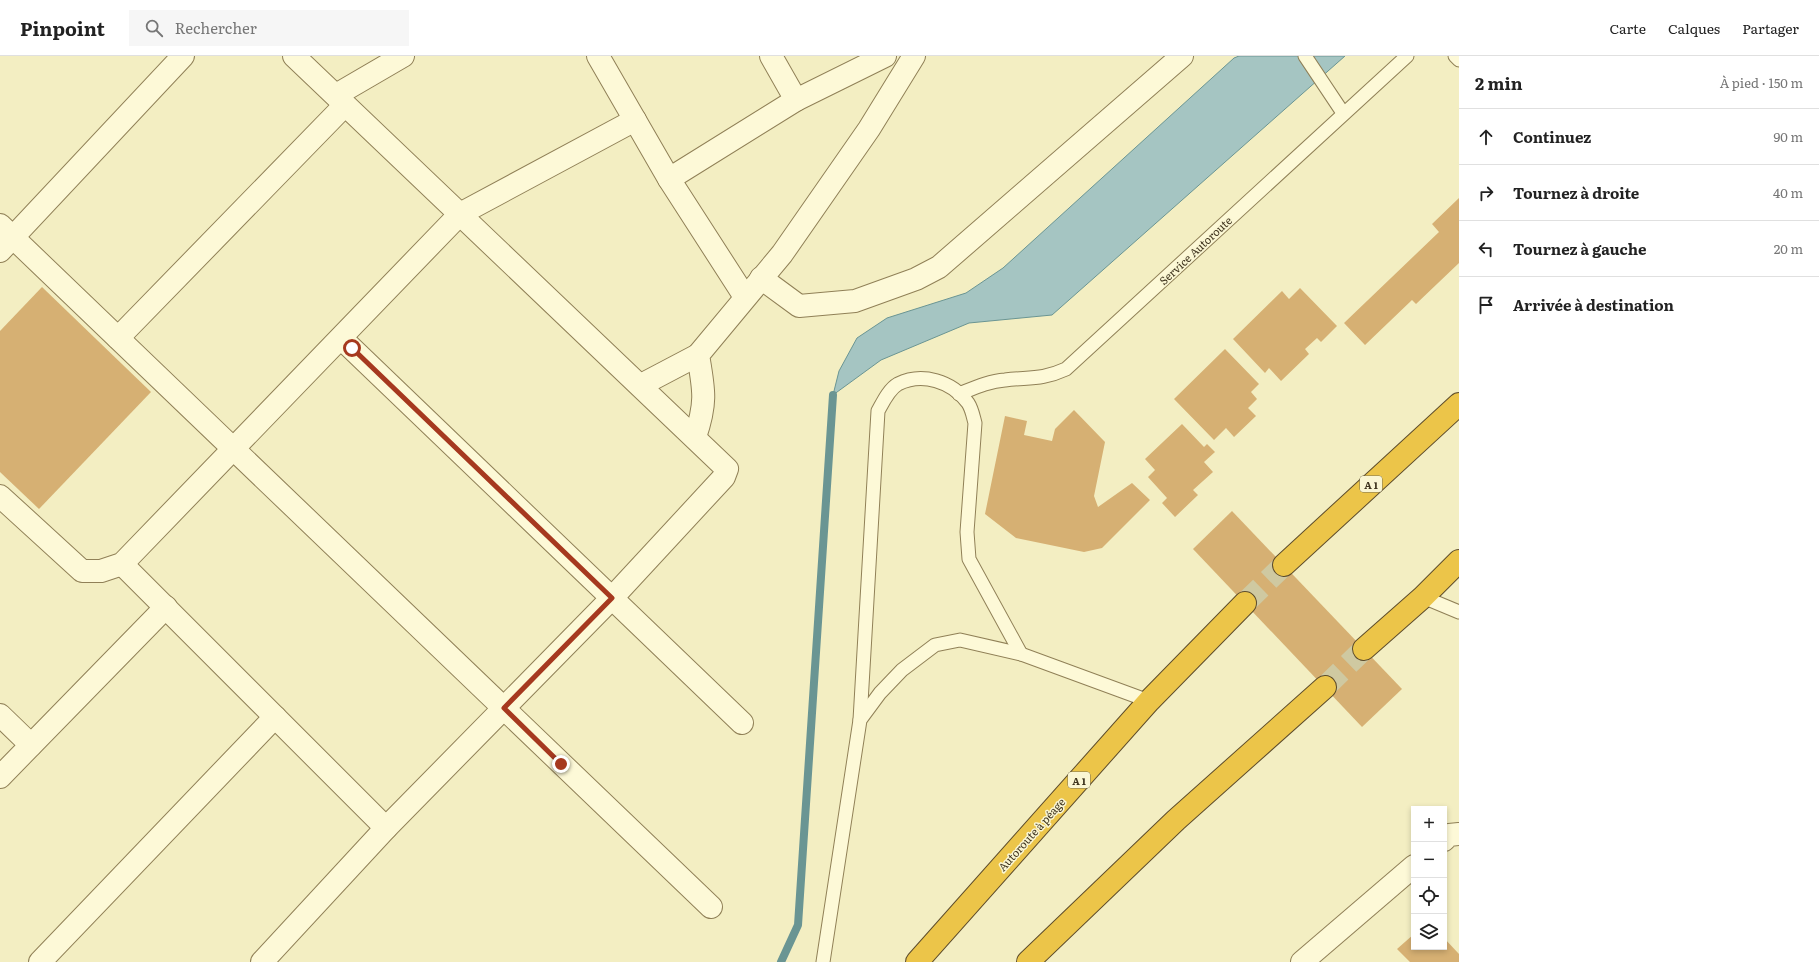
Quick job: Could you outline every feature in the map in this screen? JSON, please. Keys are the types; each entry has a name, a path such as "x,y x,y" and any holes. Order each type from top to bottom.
{"highway":[{"name":"A 1","path":"1284,565 1459,404"},
{"path":"1364,649 1423,597 1459,560"},
{"name":"Autoroute à péage","path":"918,962 1149,701 1245,603"},
{"path":"1028,962 1176,820 1325,687"}],"street":[{"path":"183,56 4,238 118,338 711,907"},
{"path":"262,962 386,828 612,598 724,477 727,469 294,56"},
{"path":"118,338 340,100 403,56"},
{"path":"598,56 669,179 744,297"},
{"path":"771,56 796,100"},
{"path":"669,179 796,100 885,56"},
{"path":"640,385 698,355 744,297 782,254 869,129 914,56"},
{"path":"761,278 799,306 855,301 916,279 939,267 1182,56"},
{"path":"0,496 82,571 101,571 122,564 460,214 635,120"},
{"path":"341,338 742,722"},
{"path":"695,437 702,415 704,398 698,355"},
{"path":"122,564 386,828"},
{"path":"0,777 166,607"},
{"path":"0,715 31,745"},
{"path":"40,962 276,717"},
{"path":"1447,838 1450,835 1459,834"},
{"path":"1302,962 1411,869"}],"lane":[{"path":"1305,56 1344,113"},
{"name":"Service Autoroute","path":"959,394 993,382 1038,379 1053,375 1066,369 1407,56"},
{"path":"1455,56 1459,60"},
{"path":"823,962 860,720 878,411 885,398 897,384 918,378 941,381 959,394 968,403 975,423 967,532 969,559 1021,654"},
{"path":"1423,597 1459,612"},
{"path":"860,720 880,693 902,670 935,645 960,640 1021,654 1149,701"}],"water":[{"path":"1239,56 1345,56 1052,315 969,323 881,360 833,395 839,371 857,338 887,318 966,293 1003,268 1234,58"}],"building":[{"path":"1459,198 1459,263 1416,304 1412,300 1365,345 1344,323 1439,232 1432,224"},
{"path":"42,287 151,392 39,509 0,472 0,331"},
{"path":"1300,288 1337,326 1321,342 1317,338 1305,349 1309,354 1281,381 1269,368 1265,373 1233,339 1282,291 1289,299"},
{"path":"1225,349 1259,384 1251,392 1257,399 1248,408 1256,416 1234,437 1226,428 1214,440 1174,399"},
{"path":"1074,410 1105,442 1094,496 1098,507 1132,483 1150,500 1102,548 1084,552 1016,538 985,514 1005,416 1027,421 1024,435 1052,441 1055,429"},
{"path":"1182,424 1204,447 1207,444 1215,452 1204,462 1213,472 1193,490 1198,495 1175,517 1162,503 1167,498 1148,477 1155,470 1145,459"},
{"path":"1232,511 1402,689 1362,727 1193,549"},
{"path":"1411,937 1411,950 1447,950 1447,941 1459,954 1459,962 1410,962 1397,949"}],"waterway":[{"path":"781,962 798,925 833,395"}],"tunnel":[{"path":"1245,603 1284,565"},
{"path":"1325,687 1364,649"}],"route":[{"path":"352,348 612,598 504,708 561,764"}]}
